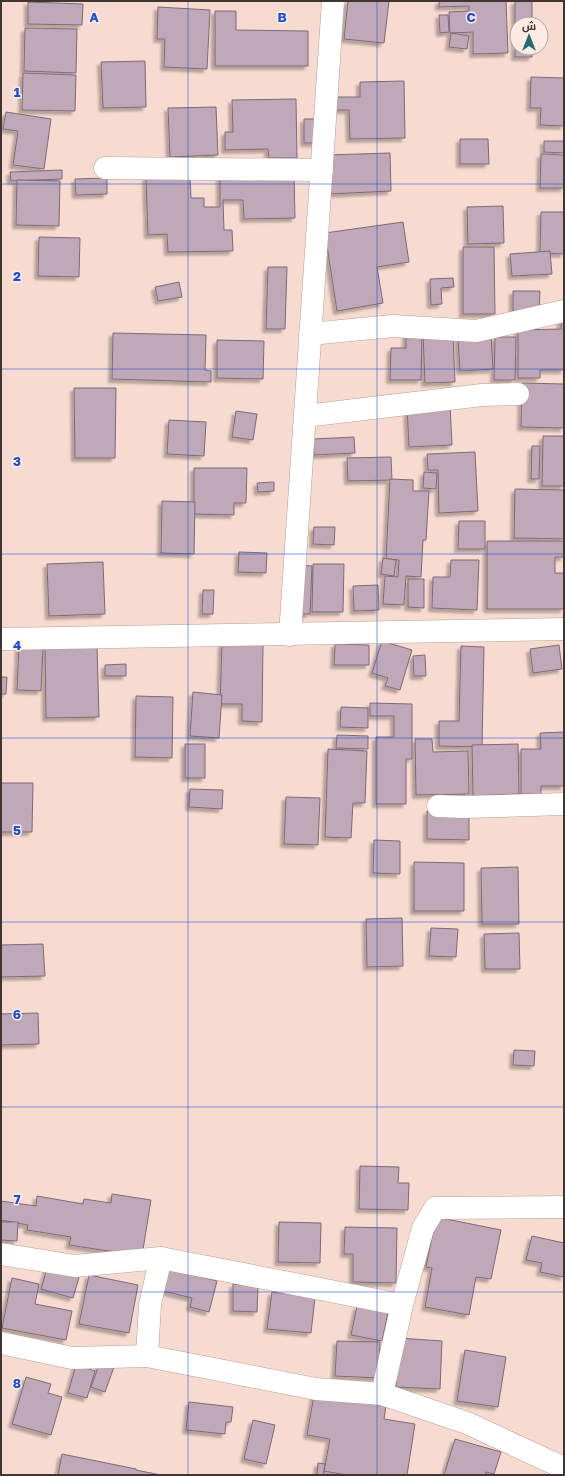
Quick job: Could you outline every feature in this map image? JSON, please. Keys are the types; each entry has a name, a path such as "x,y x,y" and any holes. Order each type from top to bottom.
{"street":[{"path":"290,635 333,1"},
{"path":"105,168 322,170"},
{"path":"310,334 393,326 476,331 564,311"},
{"path":"304,416 482,395 518,394"},
{"path":"1,639 564,629"},
{"path":"438,806 465,807 564,804"},
{"path":"382,1394 402,1305 424,1228 435,1208 564,1207"},
{"path":"1,1254 75,1266 161,1258 402,1305"},
{"path":"147,1356 150,1304 161,1258"},
{"path":"1,1343 72,1358 147,1356 316,1389 382,1394 467,1423 564,1468"}],"building":[{"path":"348,1 389,1 384,43 344,39"},
{"path":"439,1 506,1 508,53 473,54 473,32 450,33 449,12 469,11 469,6 439,7"},
{"path":"515,1 532,1 532,16 515,16"},
{"path":"28,2 83,4 82,25 28,24"},
{"path":"158,7 210,10 207,69 164,67 165,39 157,39"},
{"path":"215,11 236,11 236,30 308,31 308,66 215,66"},
{"path":"439,15 448,15 449,32 440,33"},
{"path":"25,28 77,29 76,73 24,71"},
{"path":"451,33 469,36 467,49 449,47"},
{"path":"515,56 532,56 532,57"},
{"path":"145,61 146,107 103,108 101,62"},
{"path":"23,73 76,75 75,111 22,110"},
{"path":"531,77 564,78 564,126 540,125 541,108 530,108"},
{"path":"404,81 405,138 350,139 349,110 336,110 336,97 360,97 360,82"},
{"path":"296,99 297,158 269,158 268,149 225,150 225,132 233,132 232,100"},
{"path":"216,107 218,155 170,157 168,108"},
{"path":"6,112 51,119 44,169 13,165 18,131 3,129"},
{"path":"304,119 315,119 316,143 304,143"},
{"path":"460,139 488,139 489,164 460,164"},
{"path":"544,141 564,141 564,153 544,152"},
{"path":"390,153 391,191 329,194 327,155"},
{"path":"541,154 564,155 564,188 540,188"},
{"path":"62,170 62,179 11,181 10,172"},
{"path":"294,175 295,218 244,219 243,200 223,200 224,230 232,230 233,251 168,252 167,234 148,235 146,177 190,176 191,198 204,198 204,207 220,207 220,177"},
{"path":"107,178 107,194 76,195 75,179"},
{"path":"17,180 60,181 59,226 16,225"},
{"path":"503,206 504,243 468,244 467,207"},
{"path":"541,212 564,212 564,254 540,253"},
{"path":"403,222 409,262 377,267 383,303 337,311 325,233"},
{"path":"39,237 80,238 79,277 38,276"},
{"path":"463,247 494,247 495,314 463,314"},
{"path":"550,251 552,274 512,276 510,254"},
{"path":"268,267 287,267 285,329 266,329"},
{"path":"453,278 454,287 441,288 442,304 431,305 430,279"},
{"path":"179,282 182,297 158,301 155,287"},
{"path":"513,291 540,291 539,311 513,311"},
{"path":"561,316 564,316 564,370 540,370 540,378 518,378 518,330 561,329"},
{"path":"113,333 206,335 205,370 211,371 211,382 112,379"},
{"path":"406,333 422,333 421,380 390,380 391,348 406,348"},
{"path":"453,334 455,382 425,383 423,335"},
{"path":"491,336 493,369 460,371 458,338"},
{"path":"495,337 516,337 515,380 494,380"},
{"path":"217,340 264,341 263,379 217,378"},
{"path":"522,383 564,384 564,428 521,427"},
{"path":"74,388 116,388 115,458 75,458"},
{"path":"450,404 452,445 409,447 407,406"},
{"path":"236,411 257,414 253,440 232,437"},
{"path":"169,420 206,422 204,456 167,454"},
{"path":"543,436 564,436 564,486 542,486"},
{"path":"354,437 355,453 314,455 313,439"},
{"path":"532,446 540,446 539,479 531,479"},
{"path":"475,452 478,511 439,513 438,470 428,470 427,454"},
{"path":"391,457 392,480 348,481 347,458"},
{"path":"194,468 247,468 246,503 234,503 234,515 194,514"},
{"path":"424,472 437,473 436,489 423,488"},
{"path":"390,479 413,480 413,491 429,491 426,540 423,540 421,577 406,576 404,605 383,604 385,576 398,577 399,560 386,559"},
{"path":"274,482 274,491 258,492 257,483"},
{"path":"515,489 564,490 564,539 514,538"},
{"path":"162,501 195,502 194,554 161,553"},
{"path":"459,521 485,521 485,549 458,549"},
{"path":"314,527 335,527 334,545 313,544"},
{"path":"487,541 564,541 564,557 555,557 555,573 564,573 564,609 487,609"},
{"path":"239,552 267,553 266,573 238,572"},
{"path":"383,558 396,560 394,576 381,574"},
{"path":"451,560 479,560 477,610 432,608 433,577 450,577"},
{"path":"103,562 105,614 49,616 47,564"},
{"path":"313,564 344,564 343,612 312,612"},
{"path":"296,565 312,566 310,614 295,614"},
{"path":"408,579 424,579 424,608 408,607"},
{"path":"378,585 379,610 354,611 353,586"},
{"path":"203,590 214,590 213,614 202,614"},
{"path":"382,641 412,650 400,690 385,686 388,678 372,673"},
{"path":"222,643 263,644 262,722 242,721 242,704 220,704"},
{"path":"335,644 369,645 369,665 334,665"},
{"path":"559,645 562,669 533,673 530,649"},
{"path":"97,646 99,717 46,718 45,647"},
{"path":"461,646 484,647 482,747 439,746 439,721 459,721"},
{"path":"19,647 43,648 41,691 17,690"},
{"path":"425,655 426,676 414,676 413,656"},
{"path":"126,664 126,676 105,676 105,665"},
{"path":"1,677 7,677 6,694 1,694"},
{"path":"193,692 222,695 219,738 190,736"},
{"path":"136,696 173,697 172,758 135,757"},
{"path":"370,703 412,704 412,759 406,759 406,804 376,804 376,737 394,737 394,716 370,716"},
{"path":"341,707 368,708 368,728 340,727"},
{"path":"564,732 564,786 541,786 541,794 521,794 521,749 541,749 540,733"},
{"path":"337,735 368,736 368,749 336,748"},
{"path":"415,739 432,739 433,752 468,751 469,794 416,795"},
{"path":"185,744 205,744 205,778 185,778"},
{"path":"518,744 519,794 473,796 472,745"},
{"path":"328,749 367,751 365,803 353,803 351,838 325,837"},
{"path":"1,783 33,783 32,832 1,832"},
{"path":"190,789 223,790 222,809 189,807"},
{"path":"286,797 320,798 318,845 284,844"},
{"path":"427,811 469,811 469,840 427,839"},
{"path":"374,840 400,841 400,874 373,873"},
{"path":"414,862 464,863 464,911 414,911"},
{"path":"518,867 519,924 482,924 481,868"},
{"path":"402,918 403,966 367,967 366,919"},
{"path":"431,928 458,929 456,957 429,956"},
{"path":"519,933 520,969 485,969 484,934"},
{"path":"43,944 45,976 1,977 1,945"},
{"path":"38,1013 39,1044 1,1045 1,1014"},
{"path":"514,1050 535,1051 534,1066 513,1065"},
{"path":"360,1166 399,1167 398,1183 409,1183 408,1210 359,1209"},
{"path":"112,1194 151,1200 142,1256 69,1245 71,1237 27,1230 28,1225 1,1220 1,1201 36,1206 37,1196 83,1204 84,1199 111,1203"},
{"path":"436,1217 501,1230 491,1279 476,1277 469,1315 425,1307 432,1268 426,1267"},
{"path":"1,1222 18,1222 17,1241 1,1240"},
{"path":"279,1222 321,1223 320,1263 278,1262"},
{"path":"345,1227 397,1228 396,1283 353,1282 353,1254 344,1254"},
{"path":"532,1236 564,1243 564,1277 540,1272 542,1263 526,1260"},
{"path":"48,1265 80,1274 73,1298 41,1289"},
{"path":"165,1268 217,1281 209,1312 190,1307 192,1298 159,1290"},
{"path":"89,1275 138,1285 129,1333 79,1324"},
{"path":"12,1278 39,1284 35,1304 72,1311 66,1340 2,1328"},
{"path":"233,1284 258,1286 257,1312 233,1311"},
{"path":"272,1292 315,1297 311,1333 267,1329"},
{"path":"357,1306 388,1312 382,1341 351,1335"},
{"path":"399,1338 442,1341 440,1389 396,1387"},
{"path":"337,1341 380,1342 379,1378 335,1376"},
{"path":"465,1350 506,1357 498,1407 457,1401"},
{"path":"100,1362 114,1367 105,1392 91,1387"},
{"path":"76,1365 95,1371 87,1398 68,1393"},
{"path":"26,1377 51,1384 48,1393 62,1397 51,1435 12,1424"},
{"path":"314,1395 386,1406 384,1419 415,1424 407,1475 346,1475 324,1471 330,1439 307,1435"},
{"path":"189,1402 233,1407 231,1422 226,1422 225,1434 186,1430"},
{"path":"253,1420 275,1425 266,1464 244,1459"},
{"path":"455,1439 501,1452 494,1474 486,1472 485,1475 444,1475"},
{"path":"62,1454 136,1469 161,1475 58,1475"},
{"path":"318,1463 325,1464 323,1475 317,1475"}]}
